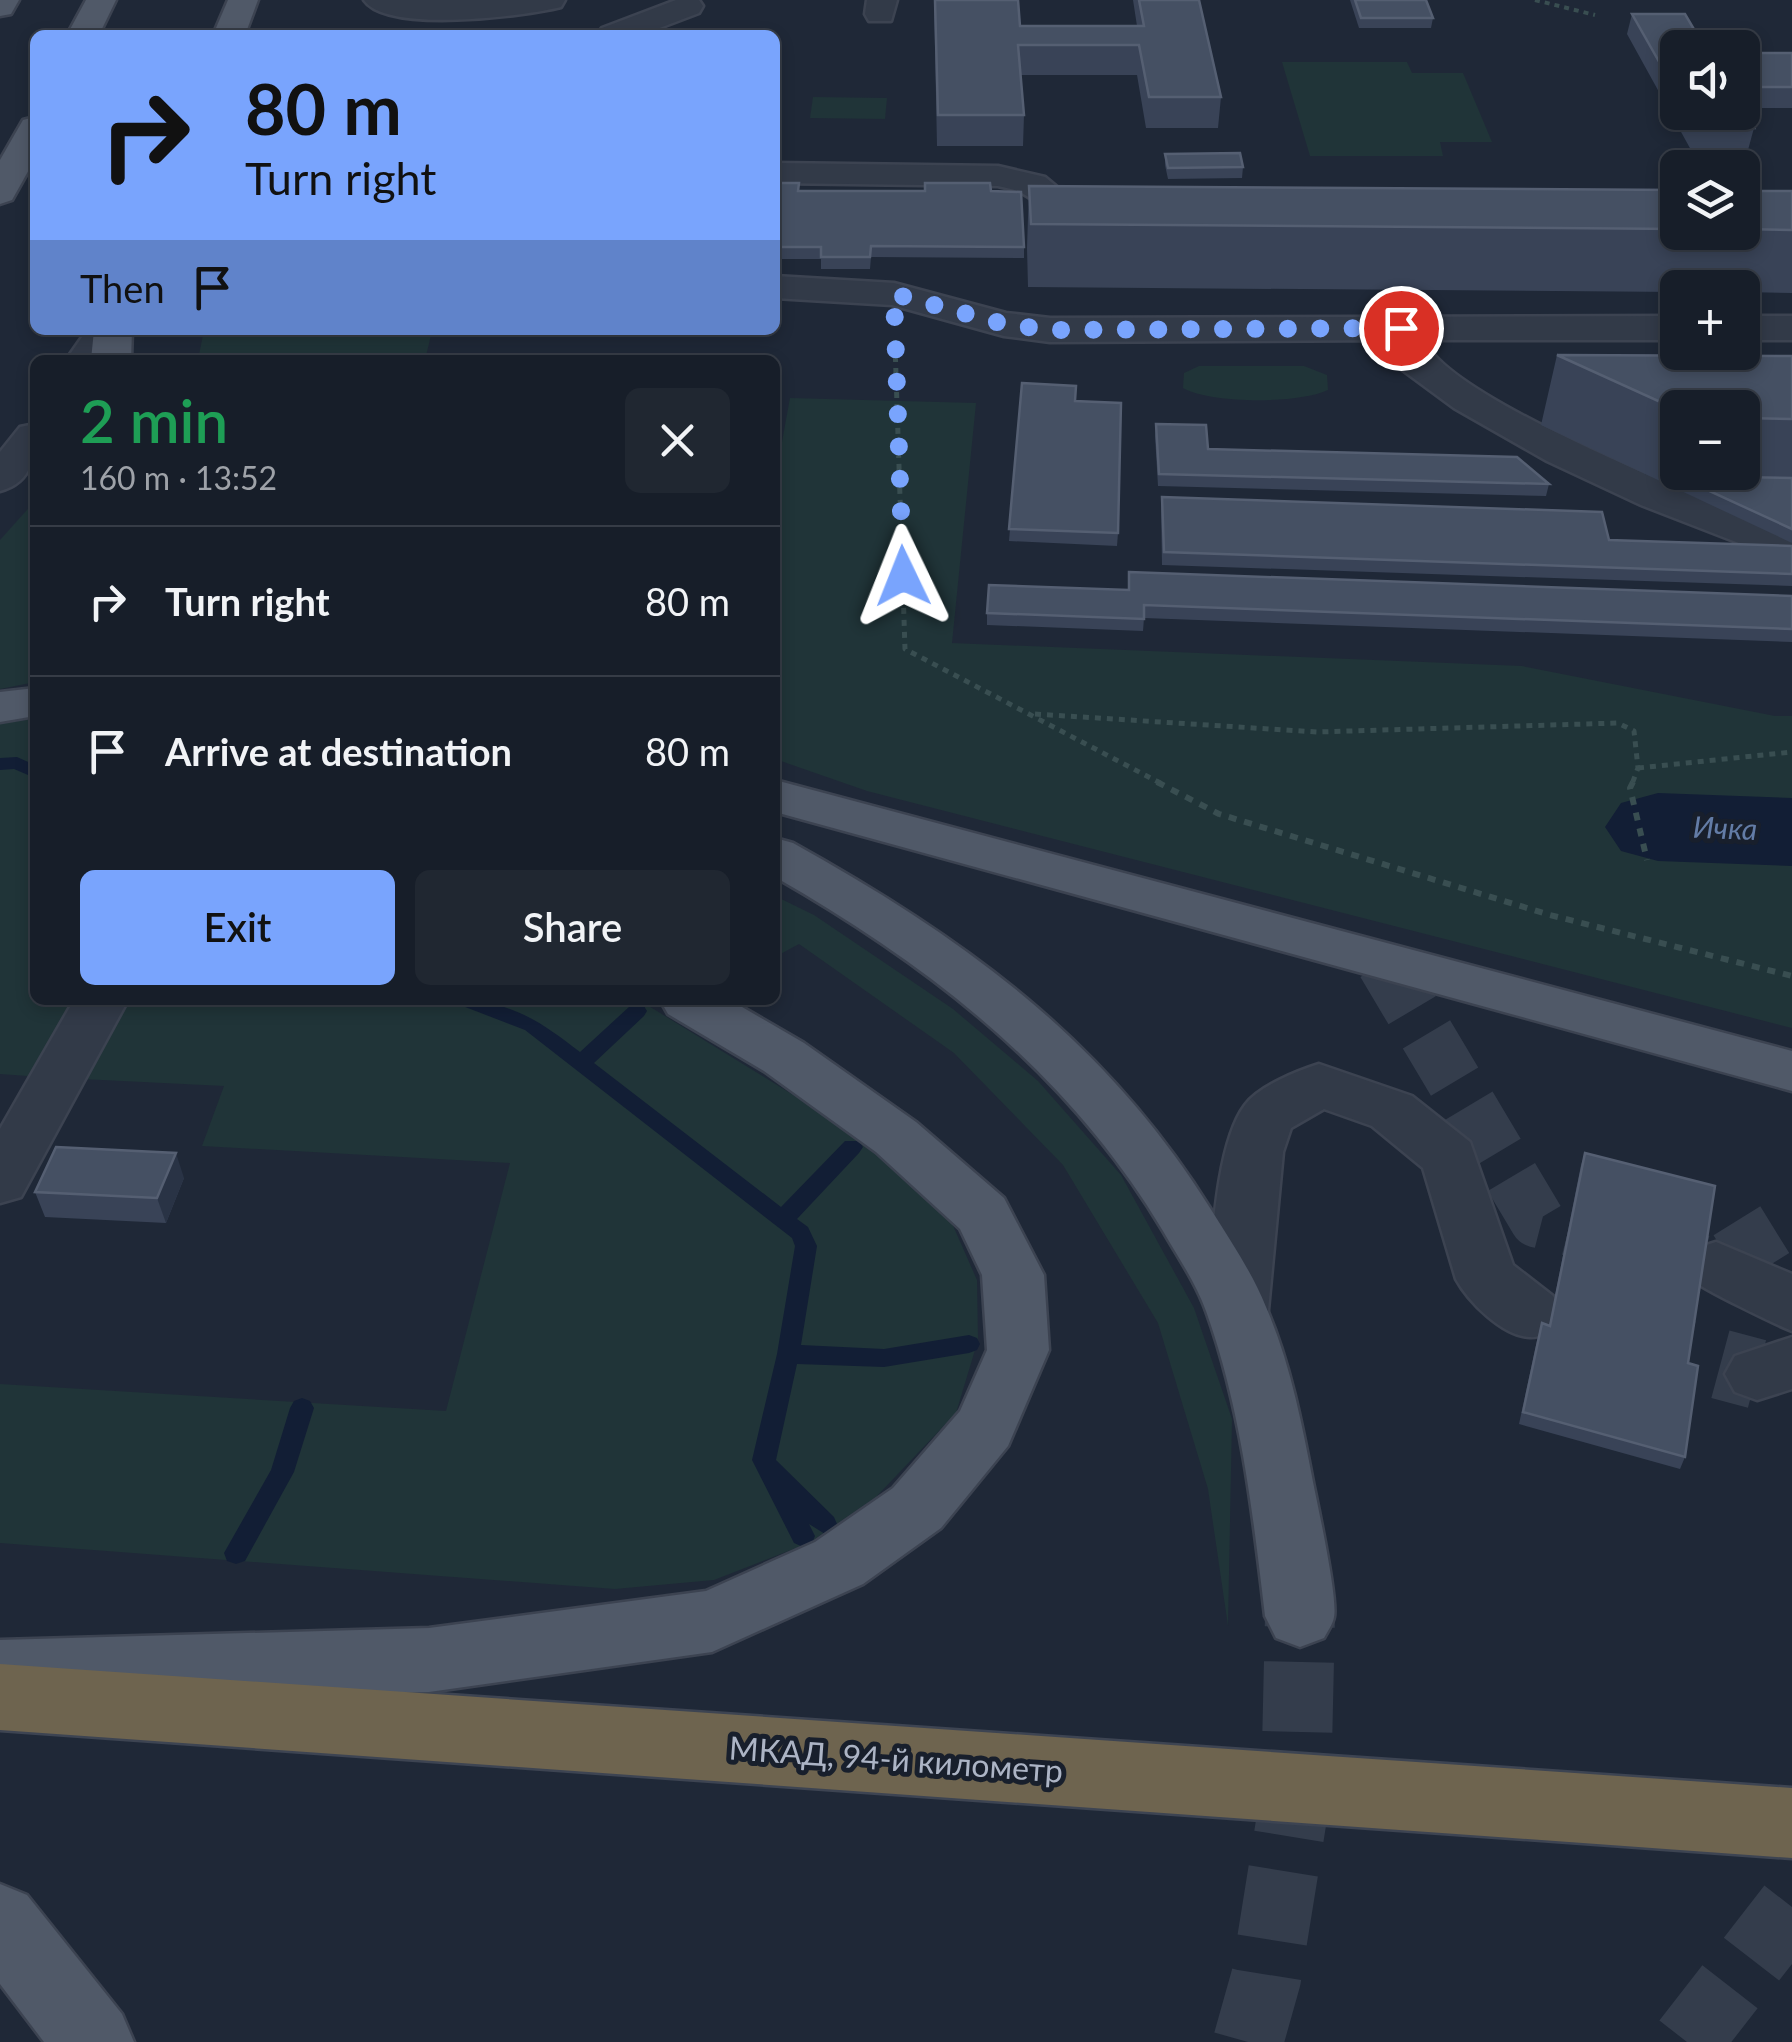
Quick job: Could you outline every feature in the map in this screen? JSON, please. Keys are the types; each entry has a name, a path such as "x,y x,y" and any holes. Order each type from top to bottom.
{"highway":[{"name":"МКАД, 94-й километр","path":"0,1697 1792,1823"}],"main road":[{"path":"0,7 4,0"},
{"path":"86,30 102,0"},
{"path":"231,30 243,0"},
{"path":"0,194 30,137"},
{"path":"0,707 30,703"},
{"path":"780,797 1792,1072"},
{"path":"780,858 843,891 985,986 1073,1066 1167,1182 1237,1310 1279,1459 1300,1616"},
{"path":"0,1672 429,1660 712,1621 838,1563 917,1508 985,1426 1018,1350 1012,1275 984,1214 896,1136 784,1057 696,1005"},
{"path":"0,1922 94,2042"}],"street":[{"path":"379,0 404,8 535,4 550,0"},
{"path":"630,30 686,14"},
{"path":"780,173 998,176 1032,184 1075,220 1134,229"},
{"path":"780,288 894,294 1004,324 1050,330 1660,328"},
{"path":"1401,328 1410,358 1468,399 1532,412 1656,496 1777,543"},
{"path":"1760,328 1792,328"},
{"path":"0,478 30,442"},
{"path":"0,1181 98,1005"},
{"path":"1237,1310 1254,1152 1267,1116 1319,1085 1392,1111 1449,1158 1487,1279 1532,1313"},
{"path":"1792,1278 1716,1266 1778,1294 1792,1306"}],"path":[{"path":"1535,0 1596,15"},
{"path":"894,294 905,649 1219,814 1550,915 1792,976"},
{"path":"1028,714 1317,732 1618,723 1634,731 1638,768 1630,788 1647,860"},
{"path":"1638,768 1792,752"}],"green space":[{"path":"1282,62 1407,62 1412,73 1463,73 1492,142 1440,142 1443,156 1310,156"},
{"path":"813,97 887,98 885,119 810,118"},
{"path":"203,335 431,335 426,355 199,355"},
{"path":"1199,366 1304,366 1327,375 1328,390 1277,400 1214,397 1183,388 1184,373"},
{"path":"790,398 976,403 952,643 1522,666 1775,716 1792,716 1792,1028 867,791 780,761 780,453"},
{"path":"30,507 30,683 0,689 0,540"},
{"path":"30,720 30,1005 73,1005 28,1076 0,1074 0,723"},
{"path":"780,898 814,915 953,1009 1038,1081 1121,1175 1194,1308 1232,1419 1228,1626 1208,1489 1158,1323 1063,1165 954,1053 799,944 780,954"},
{"path":"127,1005 647,1005 863,1138 951,1221 977,1280 978,1340 956,1413 876,1497 809,1543 714,1580 615,1589 0,1543 0,1384 446,1411 510,1163 202,1146 224,1086 82,1079"}],"building":[{"path":"935,0 1018,0 1020,26 1144,26 1139,0 1199,0 1221,97 1149,97 1139,45 1018,45 1024,115 938,115"},
{"path":"1355,0 1426,0 1433,18 1361,18"},
{"path":"1632,14 1685,14 1694,30 1660,30 1660,63"},
{"path":"1760,53 1792,53 1792,87 1760,87"},
{"path":"1240,153 1243,167 1168,168 1165,154"},
{"path":"780,183 799,183 798,191 925,191 925,183 990,183 991,191 1021,192 1024,247 871,246 870,257 821,257 821,247 780,247"},
{"path":"1029,186 1660,190 1660,229 1031,224"},
{"path":"1760,191 1792,191 1792,230 1760,229"},
{"path":"1557,355 1660,355 1660,370 1760,370 1760,356 1792,356 1792,419 1760,418 1760,390 1660,390 1660,402"},
{"path":"1022,383 1076,386 1075,401 1121,403 1118,533 1009,529"},
{"path":"1156,424 1206,425 1208,449 1517,457 1549,484 1159,474"},
{"path":"1760,477 1792,478 1792,529 1707,490 1760,490"},
{"path":"1162,497 1602,512 1609,540 1792,546 1792,574 1164,552"},
{"path":"1129,572 1792,596 1792,629 1144,605 1144,619 987,613 989,585 1129,590"},
{"path":"56,1147 176,1153 157,1198 35,1192"},
{"path":"1585,1153 1715,1186 1688,1363 1698,1366 1685,1457 1523,1412 1542,1323 1550,1326"}],"waterway":[{"path":"0,764 17,763 30,770"},
{"name":"Ичка","path":"1658,827 1792,832"},
{"path":"480,1005 532,1025 800,1233 806,1246 788,1354"},
{"path":"581,1063 637,1011"},
{"path":"783,1219 852,1147"},
{"path":"788,1354 884,1358 969,1344"},
{"path":"788,1354 764,1460 803,1536"},
{"path":"236,1553 282,1472 302,1408"},
{"path":"779,1476 825,1524"}],"tunnel":[{"path":"1384,963 1537,1220 1716,1266 1792,1219"},
{"path":"1616,1336 1628,1339"},
{"path":"1619,1337 1757,1374"},
{"path":"1248,2042 1266,1978 1296,1792 1300,1616"},
{"path":"1687,2042 1792,1907"}],"route":[{"path":"903,576 894,294 1004,324 1050,330 1401,328"}]}
